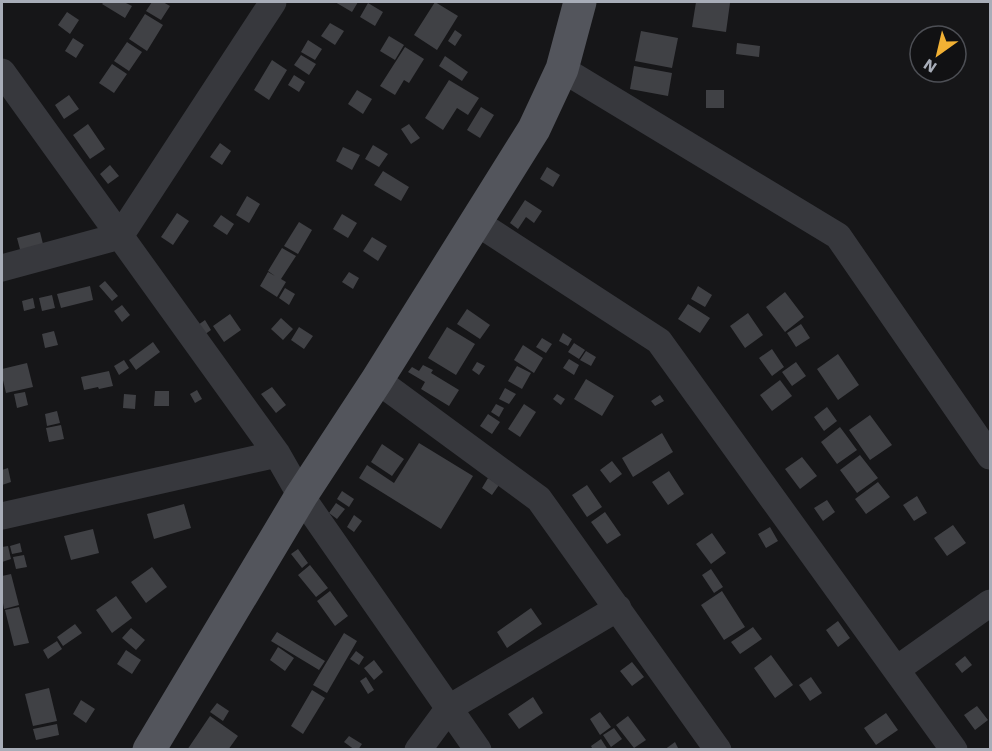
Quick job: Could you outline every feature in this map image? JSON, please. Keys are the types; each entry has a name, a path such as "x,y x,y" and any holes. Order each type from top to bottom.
{"main road":[{"path":"149,750 301,496 377,380 534,129 562,69 579,2"}],"street":[{"path":"2,268 120,236 273,2"},
{"path":"562,69 838,236 990,456"},
{"path":"2,72 277,454 301,496 478,750"},
{"path":"476,222 659,341 954,750"},
{"path":"377,380 539,499 718,750"},
{"path":"2,516 277,454"},
{"path":"897,669 990,603"},
{"path":"418,750 449,708 618,608"}],"building":[{"path":"104,2 124,2 132,6 125,18 102,4"},
{"path":"152,2 163,2 170,6 161,20 146,11"},
{"path":"335,2 358,2 352,12"},
{"path":"435,2 458,16 437,50 414,35"},
{"path":"696,2 730,3 726,32 692,27"},
{"path":"368,3 383,12 375,26 360,17"},
{"path":"67,12 79,20 70,34 58,25"},
{"path":"145,14 163,25 147,51 129,39"},
{"path":"330,23 344,31 335,45 321,36"},
{"path":"455,30 462,35 455,46 448,41"},
{"path":"641,31 678,38 672,68 635,61"},
{"path":"389,36 404,45 395,60 380,51"},
{"path":"73,38 84,45 76,58 65,51"},
{"path":"308,40 322,49 315,60 301,52"},
{"path":"127,42 142,52 129,71 114,61"},
{"path":"737,43 760,46 759,57 736,54"},
{"path":"405,47 424,59 409,83 404,80 395,95 380,86"},
{"path":"301,55 316,64 309,75 294,65"},
{"path":"445,56 468,72 462,81 439,66"},
{"path":"272,60 287,70 269,100 254,90"},
{"path":"112,64 127,74 114,93 99,83"},
{"path":"634,66 672,73 668,96 630,89"},
{"path":"294,75 305,82 299,92 288,85"},
{"path":"449,80 479,98 468,115 457,108 443,130 425,118"},
{"path":"357,90 372,99 363,114 348,104"},
{"path":"706,90 724,90 724,108 706,108"},
{"path":"69,95 79,109 64,119 55,105"},
{"path":"481,107 494,115 480,138 467,130"},
{"path":"88,124 105,149 90,159 73,135"},
{"path":"409,124 420,138 411,144 401,129"},
{"path":"220,143 231,151 222,165 210,157"},
{"path":"373,145 388,154 379,167 365,159"},
{"path":"343,147 360,155 352,170 336,161"},
{"path":"110,165 119,176 108,184 100,174"},
{"path":"547,167 560,175 553,187 540,179"},
{"path":"383,171 409,187 401,201 374,185"},
{"path":"247,196 260,204 249,223 236,215"},
{"path":"525,200 542,211 534,223 526,217 518,229 510,223"},
{"path":"177,213 189,221 173,245 161,237"},
{"path":"342,214 357,223 348,238 333,229"},
{"path":"221,215 234,224 227,235 213,226"},
{"path":"299,222 312,230 298,254 284,246"},
{"path":"40,232 44,248 21,253 17,238"},
{"path":"372,237 387,246 378,261 363,251"},
{"path":"282,248 296,256 281,279 286,282 277,297 260,286 268,272 275,276 268,271"},
{"path":"349,272 359,278 353,289 342,282"},
{"path":"105,281 118,296 112,301 99,286"},
{"path":"90,286 93,300 61,308 57,294"},
{"path":"698,286 712,295 705,307 691,299"},
{"path":"285,288 295,294 289,305 279,298"},
{"path":"785,292 804,317 785,332 766,307"},
{"path":"52,295 55,308 42,311 39,298"},
{"path":"33,298 35,308 24,311 22,301"},
{"path":"688,304 710,318 700,333 678,319"},
{"path":"122,305 130,315 122,322 114,311"},
{"path":"467,309 490,325 480,339 457,324"},
{"path":"748,313 763,335 745,348 730,326"},
{"path":"230,314 241,330 224,342 213,326"},
{"path":"281,318 293,329 283,340 271,329"},
{"path":"205,320 211,330 204,335 198,325"},
{"path":"801,324 810,338 796,347 787,333"},
{"path":"299,327 313,336 304,349 291,340"},
{"path":"447,327 475,344 456,375 428,358"},
{"path":"54,331 58,345 45,348 42,334"},
{"path":"563,333 572,339 568,346 559,341"},
{"path":"542,338 552,344 546,353 536,347"},
{"path":"153,342 160,352 136,370 129,360"},
{"path":"574,343 585,350 579,359 568,352"},
{"path":"523,345 543,358 534,373 514,360"},
{"path":"772,349 784,367 772,376 759,358"},
{"path":"586,351 596,357 591,366 580,360"},
{"path":"838,354 859,385 838,400 817,369"},
{"path":"569,359 579,365 574,375 563,368"},
{"path":"124,360 129,368 119,375 114,366"},
{"path":"477,362 485,366 479,375 472,370"},
{"path":"796,362 806,376 792,386 782,372"},
{"path":"27,363 33,387 6,393 2,369"},
{"path":"423,365 433,370 431,373 459,390 449,406 421,389 425,382 408,372 412,367 419,371"},
{"path":"517,366 531,373 522,389 508,381"},
{"path":"109,371 113,386 84,390 81,377"},
{"path":"586,379 614,396 602,416 574,399"},
{"path":"780,380 792,396 772,411 760,395"},
{"path":"272,387 286,405 276,413 261,394"},
{"path":"505,388 516,394 509,404 499,399"},
{"path":"197,390 202,399 195,403 190,394"},
{"path":"155,391 169,391 169,406 154,406"},
{"path":"25,392 28,405 17,408 14,394"},
{"path":"124,394 136,395 135,409 123,408"},
{"path":"557,394 565,399 561,405 553,399"},
{"path":"660,395 664,401 655,406 651,401"},
{"path":"496,404 504,408 499,417 491,412"},
{"path":"524,404 536,412 520,437 508,429"},
{"path":"827,407 837,421 824,431 814,417"},
{"path":"57,411 60,423 47,426 45,414"},
{"path":"488,414 500,422 492,434 480,426"},
{"path":"870,415 892,445 870,460 849,430"},
{"path":"61,425 64,439 49,442 46,428"},
{"path":"840,427 857,450 837,464 821,442"},
{"path":"662,433 673,452 633,477 622,458"},
{"path":"419,443 473,476 441,529 359,478 367,465 394,483"},
{"path":"382,444 404,459 392,476 371,462"},
{"path":"860,455 878,478 857,493 840,470"},
{"path":"802,457 817,476 800,489 785,469"},
{"path":"612,461 622,474 610,483 600,470"},
{"path":"8,468 11,482 2,485 2,470"},
{"path":"669,471 684,494 668,505 652,482"},
{"path":"488,478 499,485 492,495 482,488"},
{"path":"878,482 890,497 866,514 855,499"},
{"path":"587,485 602,507 587,517 572,495"},
{"path":"342,491 354,499 349,507 337,499"},
{"path":"917,496 927,513 914,521 903,505"},
{"path":"827,500 835,512 823,521 814,508"},
{"path":"336,503 345,509 337,519 329,513"},
{"path":"184,504 191,528 154,539 147,514"},
{"path":"605,512 621,535 607,544 591,522"},
{"path":"354,515 362,521 354,532 347,527"},
{"path":"953,525 966,543 947,556 934,538"},
{"path":"770,527 778,541 766,548 758,534"},
{"path":"93,529 99,553 71,560 64,536"},
{"path":"712,533 726,553 711,564 696,544"},
{"path":"20,543 22,552 12,554 10,546"},
{"path":"8,546 11,559 2,562 2,547"},
{"path":"298,549 308,563 302,568 291,554"},
{"path":"24,555 27,567 16,569 13,557"},
{"path":"310,565 328,588 316,597 298,575"},
{"path":"152,567 167,587 146,603 131,582"},
{"path":"711,569 723,587 714,593 702,575"},
{"path":"11,574 19,605 4,609 2,576"},
{"path":"330,591 348,616 335,626 317,601"},
{"path":"722,591 745,627 724,640 701,605"},
{"path":"116,596 132,618 112,633 96,610"},
{"path":"19,607 29,643 14,646 5,610"},
{"path":"531,608 542,624 507,648 497,632"},
{"path":"838,621 850,638 838,647 826,630"},
{"path":"75,624 82,633 63,646 57,637"},
{"path":"753,627 762,639 740,654 731,642"},
{"path":"131,628 145,640 136,650 122,638"},
{"path":"277,632 325,661 319,670 271,641"},
{"path":"344,633 357,641 327,693 313,685"},
{"path":"57,641 62,649 48,659 43,650"},
{"path":"278,647 294,658 285,671 270,660"},
{"path":"126,650 141,660 132,674 117,664"},
{"path":"356,651 364,657 359,665 350,659"},
{"path":"771,655 793,685 775,698 754,668"},
{"path":"965,656 972,665 962,673 955,664"},
{"path":"374,660 383,672 374,680 364,668"},
{"path":"632,662 644,677 632,686 620,671"},
{"path":"366,677 374,690 368,694 360,681"},
{"path":"811,677 822,693 810,701 799,685"},
{"path":"49,688 57,721 33,726 25,694"},
{"path":"312,690 325,698 303,734 291,726"},
{"path":"533,697 543,713 519,729 508,714"},
{"path":"81,700 95,709 86,723 73,714"},
{"path":"217,703 229,711 223,721 210,712"},
{"path":"977,706 988,720 975,730 964,715"},
{"path":"600,712 611,727 600,735 590,719"},
{"path":"886,713 898,730 876,745 864,728"},
{"path":"210,716 238,736 228,750 187,750"},
{"path":"628,716 646,740 634,748 616,725"},
{"path":"57,724 59,735 36,740 33,729"},
{"path":"614,728 622,739 611,747 603,735"},
{"path":"349,736 362,744 358,750 344,742"},
{"path":"601,739 608,750 593,750 591,746"},
{"path":"675,742 679,750 664,750"}]}
